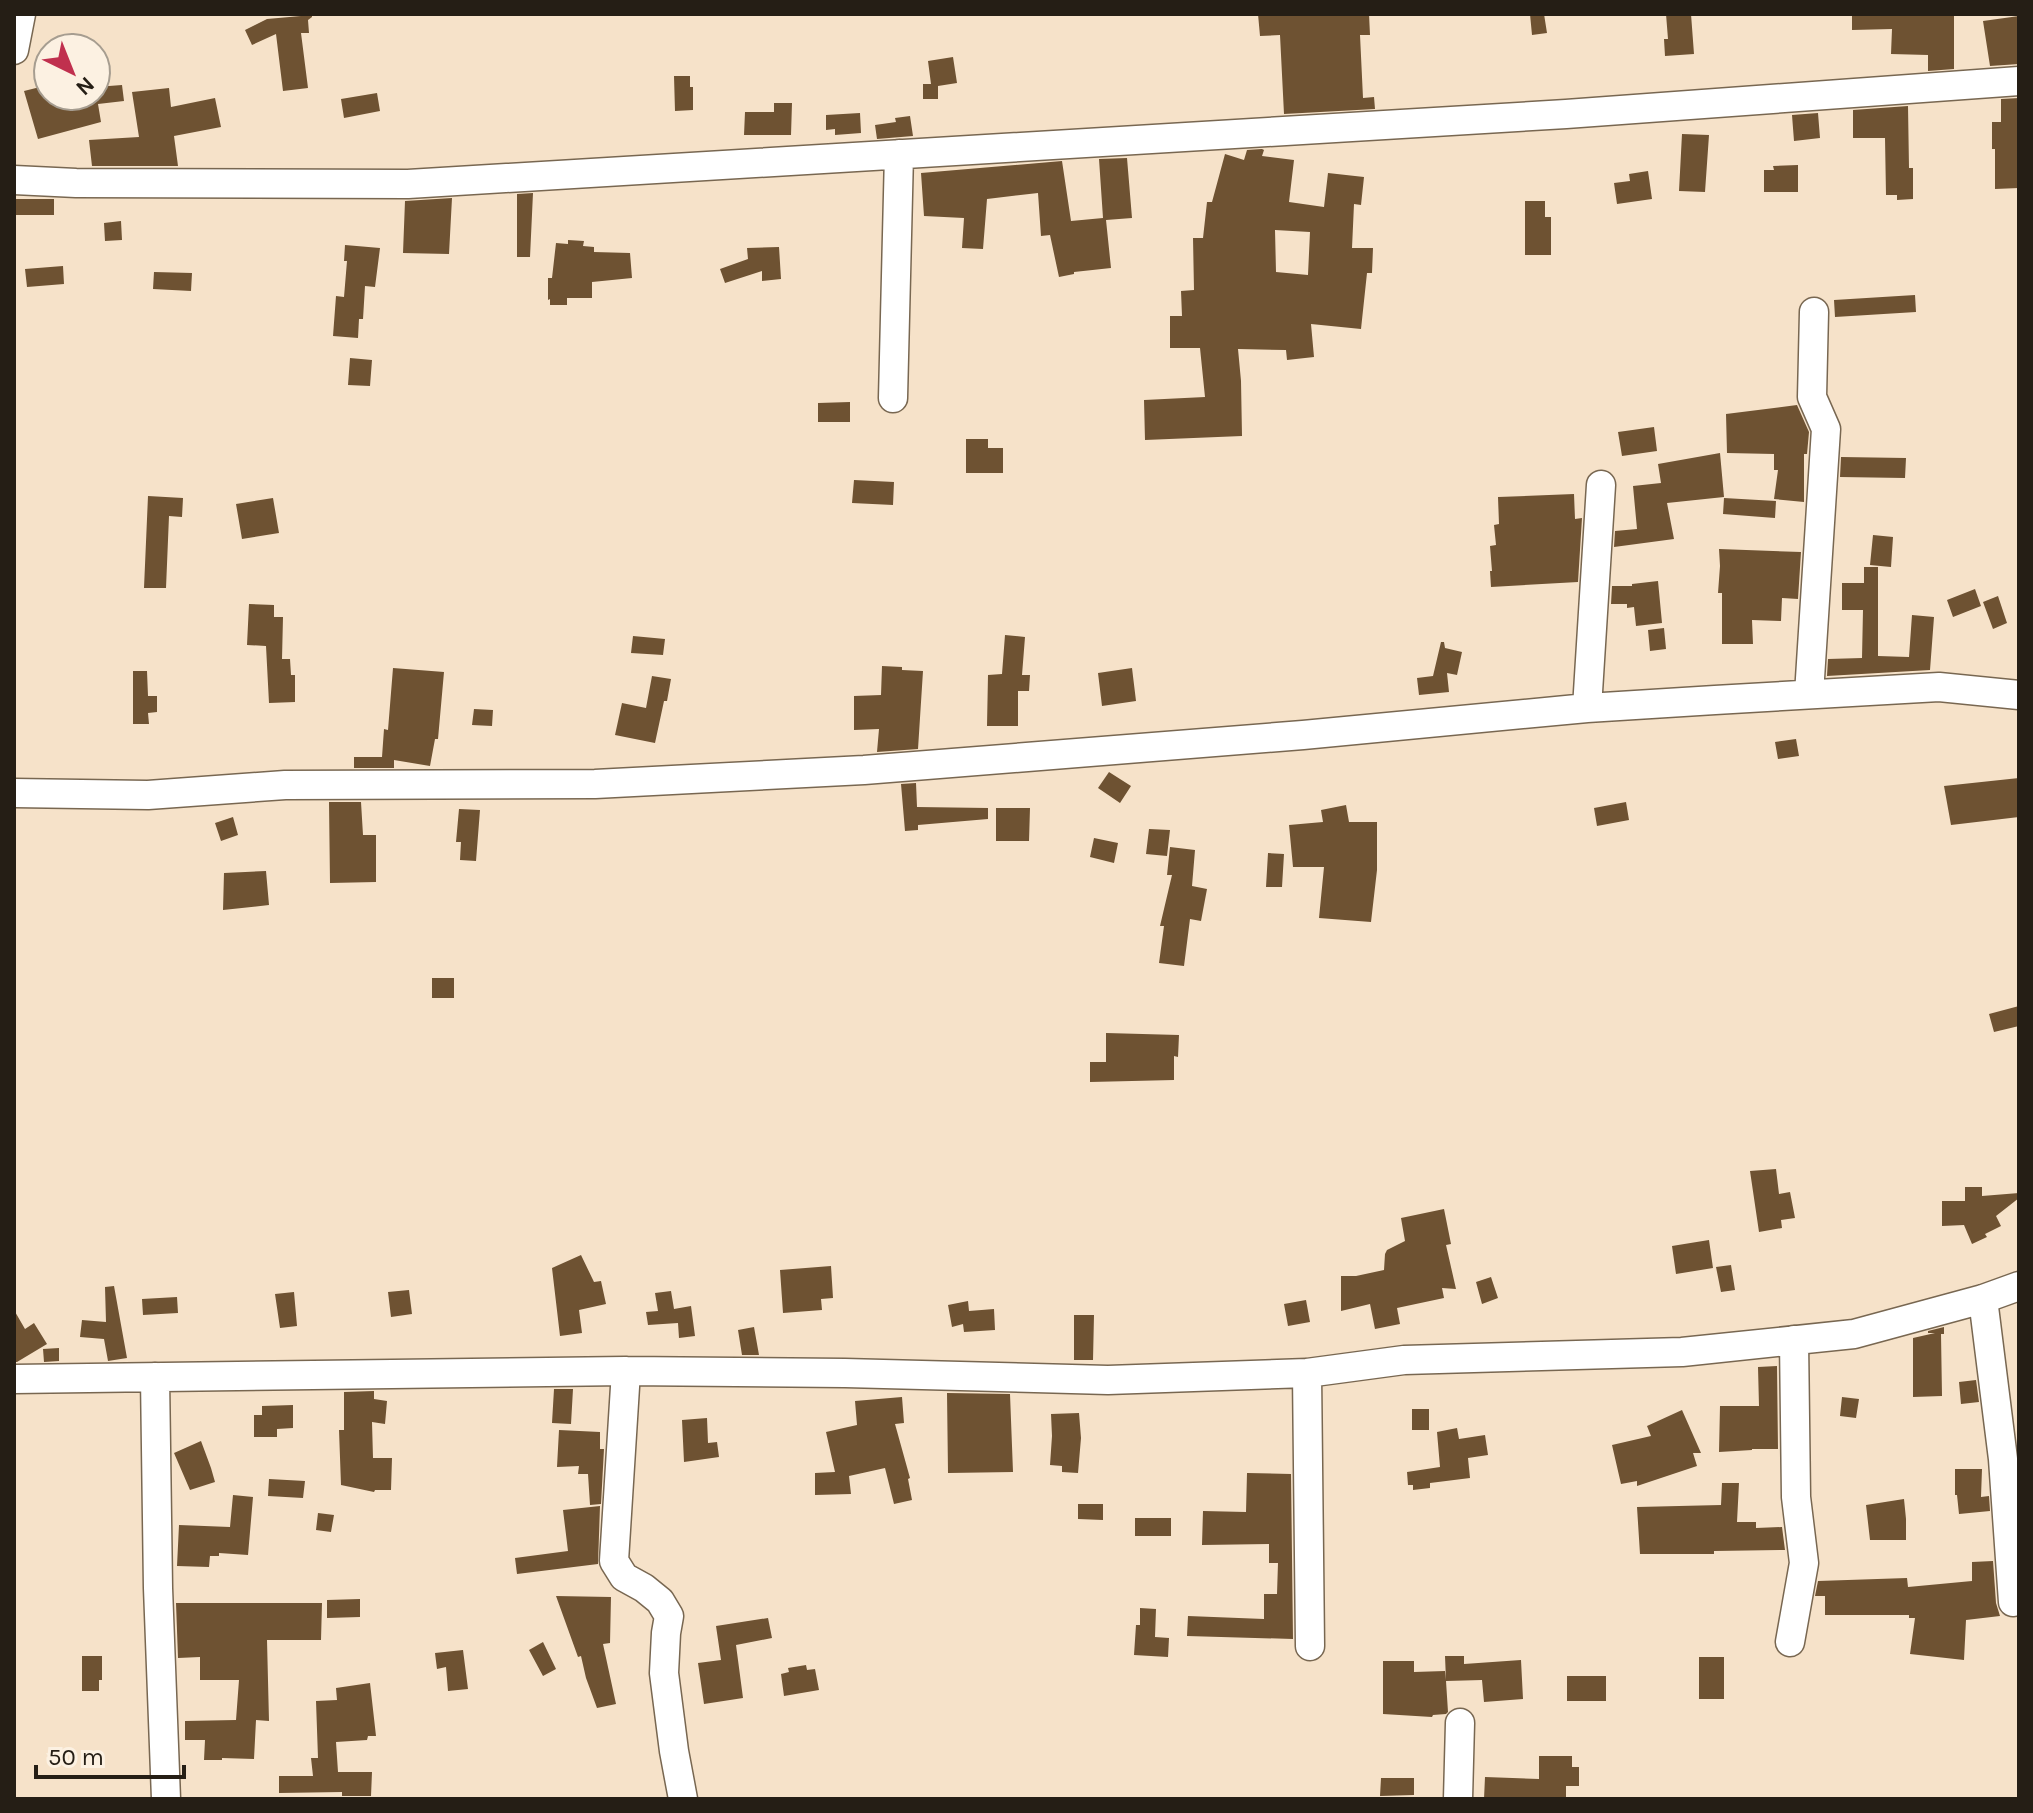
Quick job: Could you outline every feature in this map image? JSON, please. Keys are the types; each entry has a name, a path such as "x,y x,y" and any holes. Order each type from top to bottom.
{"street":[{"path":"14,50 21,14"},
{"path":"14,180 408,184 1566,114 2019,81"},
{"path":"893,398 899,154"},
{"path":"1809,694 1826,429 1812,397 1814,312"},
{"path":"1587,708 1601,485"},
{"path":"14,793 148,795 285,785 595,784 864,770 1303,735 1587,708 1809,694 1939,687 2019,695"},
{"path":"14,1379 626,1371 1108,1380 1307,1373 1404,1360 1682,1352 1854,1334 1983,1299 2019,1286"},
{"path":"1983,1299 2003,1459 2013,1602"},
{"path":"1790,1642 1804,1563 1796,1497 1794,1340"},
{"path":"626,1371 614,1561 624,1577 660,1601 669,1616 664,1673 683,1799"},
{"path":"1307,1373 1310,1646"},
{"path":"155,1377 158,1588 166,1799"},
{"path":"1458,1799 1460,1723"}],"building":[{"path":"1258,14 1369,14 1370,35 1360,35 1363,98 1374,97 1375,109 1284,114 1280,35 1260,36"},
{"path":"1530,14 1544,14 1547,33 1532,35"},
{"path":"1666,14 1691,14 1694,54 1665,56 1664,39 1668,39"},
{"path":"1852,14 1954,14 1954,69 1928,71 1928,55 1891,54 1892,29 1852,30"},
{"path":"312,15 308,20 309,33 301,33 308,88 283,91 276,34 252,45 245,30 267,19"},
{"path":"2019,16 2019,64 1990,66 1983,21"},
{"path":"953,57 957,83 938,86 938,99 923,99 923,84 931,84 928,61"},
{"path":"674,76 690,76 693,110 675,111"},
{"path":"122,85 124,101 112,102 112,86"},
{"path":"169,88 171,107 215,98 221,127 174,136 178,166 92,166 89,140 139,137 132,92"},
{"path":"32,89 32,112 99,112 101,122 38,139 24,91"},
{"path":"377,93 380,111 344,118 341,99"},
{"path":"2019,98 2019,188 1995,189 1992,122 2001,122 2001,99"},
{"path":"774,103 792,103 791,135 744,135 745,112 774,112"},
{"path":"1908,106 1913,199 1897,200 1897,195 1886,195 1885,138 1853,138 1853,110"},
{"path":"860,113 861,133 835,135 835,129 826,130 826,115"},
{"path":"1818,113 1820,138 1794,141 1792,115"},
{"path":"910,116 913,136 877,139 875,125"},
{"path":"1682,134 1709,135 1705,192 1679,191"},
{"path":"1262,149 1262,156 1294,160 1289,202 1324,207 1328,173 1364,177 1361,205 1354,204 1352,248 1373,248 1372,273 1367,273 1361,329 1311,324 1314,357 1287,360 1286,350 1238,349 1242,436 1145,440 1144,400 1205,397 1200,348 1170,348 1170,316 1182,316 1181,291 1194,290 1193,238 1203,238 1207,202 1212,202 1225,154 1244,160 1247,150","holes":["1275,230 1310,232 1308,275 1276,272"]},
{"path":"1127,158 1132,218 1106,220 1111,268 1059,277 1050,235 1041,236 1038,193 987,199 983,249 962,248 964,218 924,216 921,173 1062,161 1071,221 1103,218 1099,159"},
{"path":"1798,165 1798,192 1764,192 1764,170 1774,170 1773,166"},
{"path":"1648,171 1652,199 1617,204 1614,183 1630,181 1629,174"},
{"path":"533,193 530,257 517,257 517,194"},
{"path":"452,198 449,254 403,253 405,201"},
{"path":"14,199 54,199 54,215 14,215"},
{"path":"1525,201 1545,201 1545,217 1551,217 1551,255 1525,255"},
{"path":"121,221 122,240 105,241 104,223"},
{"path":"568,240 584,241 583,246 594,247 594,252 630,253 632,278 592,282 592,298 567,298 567,305 550,305 548,278 552,278 556,243 568,244"},
{"path":"345,245 380,248 375,287 365,286 363,319 359,319 358,338 333,336 336,296 344,297"},
{"path":"779,247 781,279 762,281 762,271 725,283 720,269 748,259 747,248"},
{"path":"63,266 64,284 27,287 25,269"},
{"path":"154,272 192,273 191,291 153,289"},
{"path":"1915,295 1916,312 1835,317 1834,300"},
{"path":"350,358 372,360 370,386 348,385"},
{"path":"850,402 850,422 818,422 818,403"},
{"path":"1797,405 1809,432 1807,454 1804,454 1804,502 1774,499 1778,470 1774,470 1774,454 1727,453 1726,414"},
{"path":"1654,427 1657,451 1622,456 1618,432"},
{"path":"966,439 988,439 988,448 1003,448 1003,473 966,473"},
{"path":"1720,453 1724,497 1667,503 1674,539 1614,547 1615,531 1637,529 1633,486 1661,483 1658,464"},
{"path":"1841,457 1906,458 1905,478 1840,477"},
{"path":"854,480 894,482 893,505 852,503"},
{"path":"1574,494 1575,519 1582,518 1578,582 1491,587 1490,546 1496,545 1494,525 1499,524 1498,497"},
{"path":"148,496 183,498 182,517 169,516 166,588 144,588"},
{"path":"273,498 279,533 242,539 236,504"},
{"path":"1724,498 1776,501 1775,518 1723,514"},
{"path":"1873,535 1893,537 1891,567 1870,565"},
{"path":"1719,549 1801,552 1798,599 1782,598 1781,621 1752,620 1753,644 1722,644"},
{"path":"1864,567 1878,567 1878,656 1909,657 1912,615 1934,617 1930,670 1827,676 1828,659 1862,658 1863,610 1842,610 1842,583 1864,583"},
{"path":"1658,581 1662,623 1636,626 1634,607 1611,604 1612,586"},
{"path":"1975,589 1981,606 1953,617 1947,600"},
{"path":"1998,596 2007,623 1993,629 1983,602"},
{"path":"249,604 274,605 274,617 283,617 282,659 290,659 291,675 295,675 295,702 269,703 266,646 247,645"},
{"path":"1664,628 1666,649 1650,651 1648,630"},
{"path":"1005,635 1025,637 1022,675 1030,675 1029,691 1018,691 1018,726 987,726 988,675 1002,674"},
{"path":"633,636 665,639 663,655 631,653"},
{"path":"1441,642 1444,642 1445,648 1462,652 1457,675 1447,673 1449,692 1419,695 1417,678 1433,676"},
{"path":"882,666 923,671 918,749 877,752 879,729 854,730 854,696 881,695"},
{"path":"393,668 444,672 438,739 435,739 430,766 394,760 394,768 354,768 354,757 382,757 384,729 388,730"},
{"path":"1132,668 1136,701 1102,706 1098,673"},
{"path":"133,671 147,671 148,696 157,696 157,712 148,713 149,724 133,724"},
{"path":"652,676 671,679 655,743 615,735 622,703 646,708"},
{"path":"474,709 493,710 492,726 472,725"},
{"path":"1796,739 1799,756 1778,759 1775,742"},
{"path":"1109,772 1131,786 1120,803 1098,788"},
{"path":"2019,778 2019,817 1951,825 1944,786"},
{"path":"916,783 917,807 988,808 988,819 918,825 918,830 905,831 901,784"},
{"path":"329,802 361,802 363,835 376,835 376,882 330,883"},
{"path":"1626,802 1629,820 1597,826 1594,808"},
{"path":"1346,805 1349,822 1377,822 1377,870 1371,922 1319,918 1324,867 1293,867 1289,825 1323,822 1321,810"},
{"path":"996,808 1030,808 1029,841 996,841"},
{"path":"459,809 480,810 476,861 460,860 461,842 456,842"},
{"path":"233,817 238,835 221,841 215,823"},
{"path":"1149,829 1170,830 1167,856 1146,854"},
{"path":"1094,838 1118,843 1114,863 1090,857"},
{"path":"1170,847 1195,850 1192,886 1207,889 1201,921 1190,919 1184,966 1159,963 1164,926 1160,926 1172,875 1167,875"},
{"path":"1268,853 1284,854 1282,887 1266,887"},
{"path":"266,871 269,905 223,910 224,873"},
{"path":"432,978 454,978 454,998 432,998"},
{"path":"2019,1006 2019,1026 1994,1032 1989,1014"},
{"path":"1106,1033 1179,1035 1178,1057 1174,1056 1174,1080 1090,1082 1090,1062 1106,1062"},
{"path":"1776,1169 1779,1194 1790,1192 1795,1218 1781,1220 1782,1228 1759,1232 1750,1171"},
{"path":"1965,1187 1982,1187 1982,1196 2019,1193 2019,1198 1996,1216 2001,1226 1972,1244 1964,1225 1942,1226 1942,1201 1965,1201"},
{"path":"1444,1209 1451,1244 1446,1245 1456,1289 1442,1288 1444,1298 1397,1308 1400,1324 1375,1329 1370,1304 1341,1311 1341,1276 1384,1270 1387,1250 1405,1241 1401,1218"},
{"path":"1709,1240 1713,1268 1676,1274 1672,1246"},
{"path":"581,1255 594,1282 601,1281 606,1304 579,1310 582,1333 560,1336 552,1268"},
{"path":"1731,1265 1735,1290 1721,1292 1716,1267"},
{"path":"831,1266 833,1298 821,1299 822,1310 783,1313 780,1270"},
{"path":"1491,1277 1498,1298 1482,1304 1476,1282"},
{"path":"114,1286 127,1358 108,1361 104,1339 80,1337 82,1320 106,1322 105,1287"},
{"path":"409,1290 412,1314 391,1317 388,1292"},
{"path":"671,1291 674,1309 691,1306 695,1336 679,1338 678,1323 648,1325 646,1312 658,1311 655,1293"},
{"path":"294,1292 297,1326 280,1328 275,1294"},
{"path":"177,1297 178,1313 143,1315 142,1299"},
{"path":"1306,1300 1310,1322 1288,1326 1284,1304"},
{"path":"968,1301 969,1311 994,1309 995,1330 964,1332 963,1324 952,1327 948,1305"},
{"path":"14,1310 25,1329 34,1323 47,1344 17,1362 14,1362"},
{"path":"1074,1315 1094,1315 1093,1360 1074,1360"},
{"path":"754,1327 759,1355 742,1355 738,1330"},
{"path":"1944,1327 1944,1334 1941,1334 1942,1396 1913,1397 1913,1338 1935,1333 1928,1331"},
{"path":"59,1348 59,1361 44,1362 43,1349"},
{"path":"1777,1366 1778,1449 1719,1452 1720,1406 1759,1406 1758,1367"},
{"path":"1976,1380 1979,1402 1961,1404 1959,1382"},
{"path":"554,1389 573,1389 571,1424 552,1423"},
{"path":"374,1391 374,1399 387,1401 385,1424 372,1422 373,1458 392,1458 391,1490 374,1492 341,1485 339,1430 344,1430 344,1392"},
{"path":"947,1393 1010,1394 1013,1472 948,1473"},
{"path":"902,1397 904,1423 895,1424 910,1478 912,1500 894,1504 885,1468 849,1476 851,1494 815,1495 815,1473 835,1472 826,1432 857,1425 855,1401"},
{"path":"1842,1397 1859,1399 1856,1418 1840,1416"},
{"path":"293,1405 293,1428 277,1429 277,1437 254,1437 254,1415 262,1415 262,1406"},
{"path":"1412,1409 1429,1409 1429,1430 1412,1430"},
{"path":"1682,1410 1701,1453 1693,1453 1697,1466 1637,1486 1637,1481 1621,1484 1612,1445 1651,1436 1647,1426"},
{"path":"1079,1413 1081,1438 1078,1473 1062,1472 1062,1466 1050,1465 1051,1414"},
{"path":"707,1418 708,1443 717,1442 719,1457 684,1462 682,1420"},
{"path":"1457,1428 1459,1439 1485,1435 1488,1455 1468,1458 1470,1478 1430,1483 1430,1488 1413,1490 1413,1485 1408,1485 1407,1472 1440,1467 1437,1432"},
{"path":"559,1430 600,1432 600,1449 604,1449 601,1504 590,1505 588,1474 578,1474 579,1466 557,1467"},
{"path":"201,1441 215,1482 190,1490 174,1453"},
{"path":"1955,1469 1982,1469 1981,1497 1989,1496 1990,1511 1959,1514"},
{"path":"1247,1473 1291,1474 1293,1639 1187,1636 1188,1616 1264,1619 1264,1594 1277,1594 1278,1563 1269,1563 1269,1544 1202,1545 1203,1511 1246,1512"},
{"path":"269,1479 305,1481 303,1498 268,1496"},
{"path":"1722,1483 1739,1483 1737,1522 1756,1522 1756,1528 1782,1527 1785,1550 1640,1554 1637,1507 1721,1505"},
{"path":"233,1495 253,1497 248,1555 219,1553 219,1556 210,1556 209,1567 177,1566 179,1525 230,1527"},
{"path":"1904,1499 1906,1540 1870,1540 1866,1505"},
{"path":"1078,1504 1103,1504 1103,1520 1078,1519"},
{"path":"600,1506 598,1564 517,1574 515,1558 568,1551 563,1510"},
{"path":"318,1513 334,1515 331,1532 316,1530"},
{"path":"1135,1518 1171,1518 1171,1536 1135,1536"},
{"path":"1993,1561 2000,1616 1966,1620 1964,1660 1910,1654 1915,1618 1909,1618 1909,1615 1825,1615 1825,1596 1815,1596 1818,1581 1907,1578 1908,1587 1972,1581 1972,1562"},
{"path":"556,1596 611,1597 610,1643 603,1644 616,1704 597,1708 581,1656 578,1657"},
{"path":"360,1599 360,1617 327,1618 327,1600"},
{"path":"176,1603 322,1603 321,1640 267,1640 269,1721 256,1720 254,1759 204,1760 205,1740 185,1740 185,1721 236,1720 239,1680 200,1680 200,1657 178,1658"},
{"path":"1140,1608 1156,1609 1155,1637 1169,1638 1168,1657 1134,1655"},
{"path":"768,1618 772,1638 736,1645 743,1698 704,1704 698,1663 721,1660 716,1626"},
{"path":"543,1642 556,1669 543,1676 529,1650"},
{"path":"463,1650 468,1689 448,1691 446,1667 437,1669 435,1653"},
{"path":"82,1656 102,1656 99,1691 82,1691"},
{"path":"1445,1656 1464,1656 1464,1664 1521,1660 1523,1699 1484,1702 1482,1680 1446,1681 1446,1714 1432,1717 1383,1714 1383,1661 1414,1661 1414,1672 1445,1671 1446,1680"},
{"path":"1699,1657 1724,1657 1724,1699 1699,1699"},
{"path":"806,1665 807,1670 815,1669 819,1690 784,1696 781,1674 789,1672 788,1668"},
{"path":"1567,1676 1606,1676 1606,1701 1567,1701"},
{"path":"370,1683 376,1736 368,1736 367,1740 336,1742 338,1772 372,1772 371,1796 342,1796 342,1792 279,1793 279,1776 313,1776 311,1758 318,1758 316,1701 337,1700 336,1688"},
{"path":"1539,1756 1572,1756 1572,1767 1579,1767 1579,1786 1566,1786 1566,1799 1484,1799 1485,1777 1539,1779"},
{"path":"1381,1778 1414,1778 1414,1795 1380,1796"}]}
